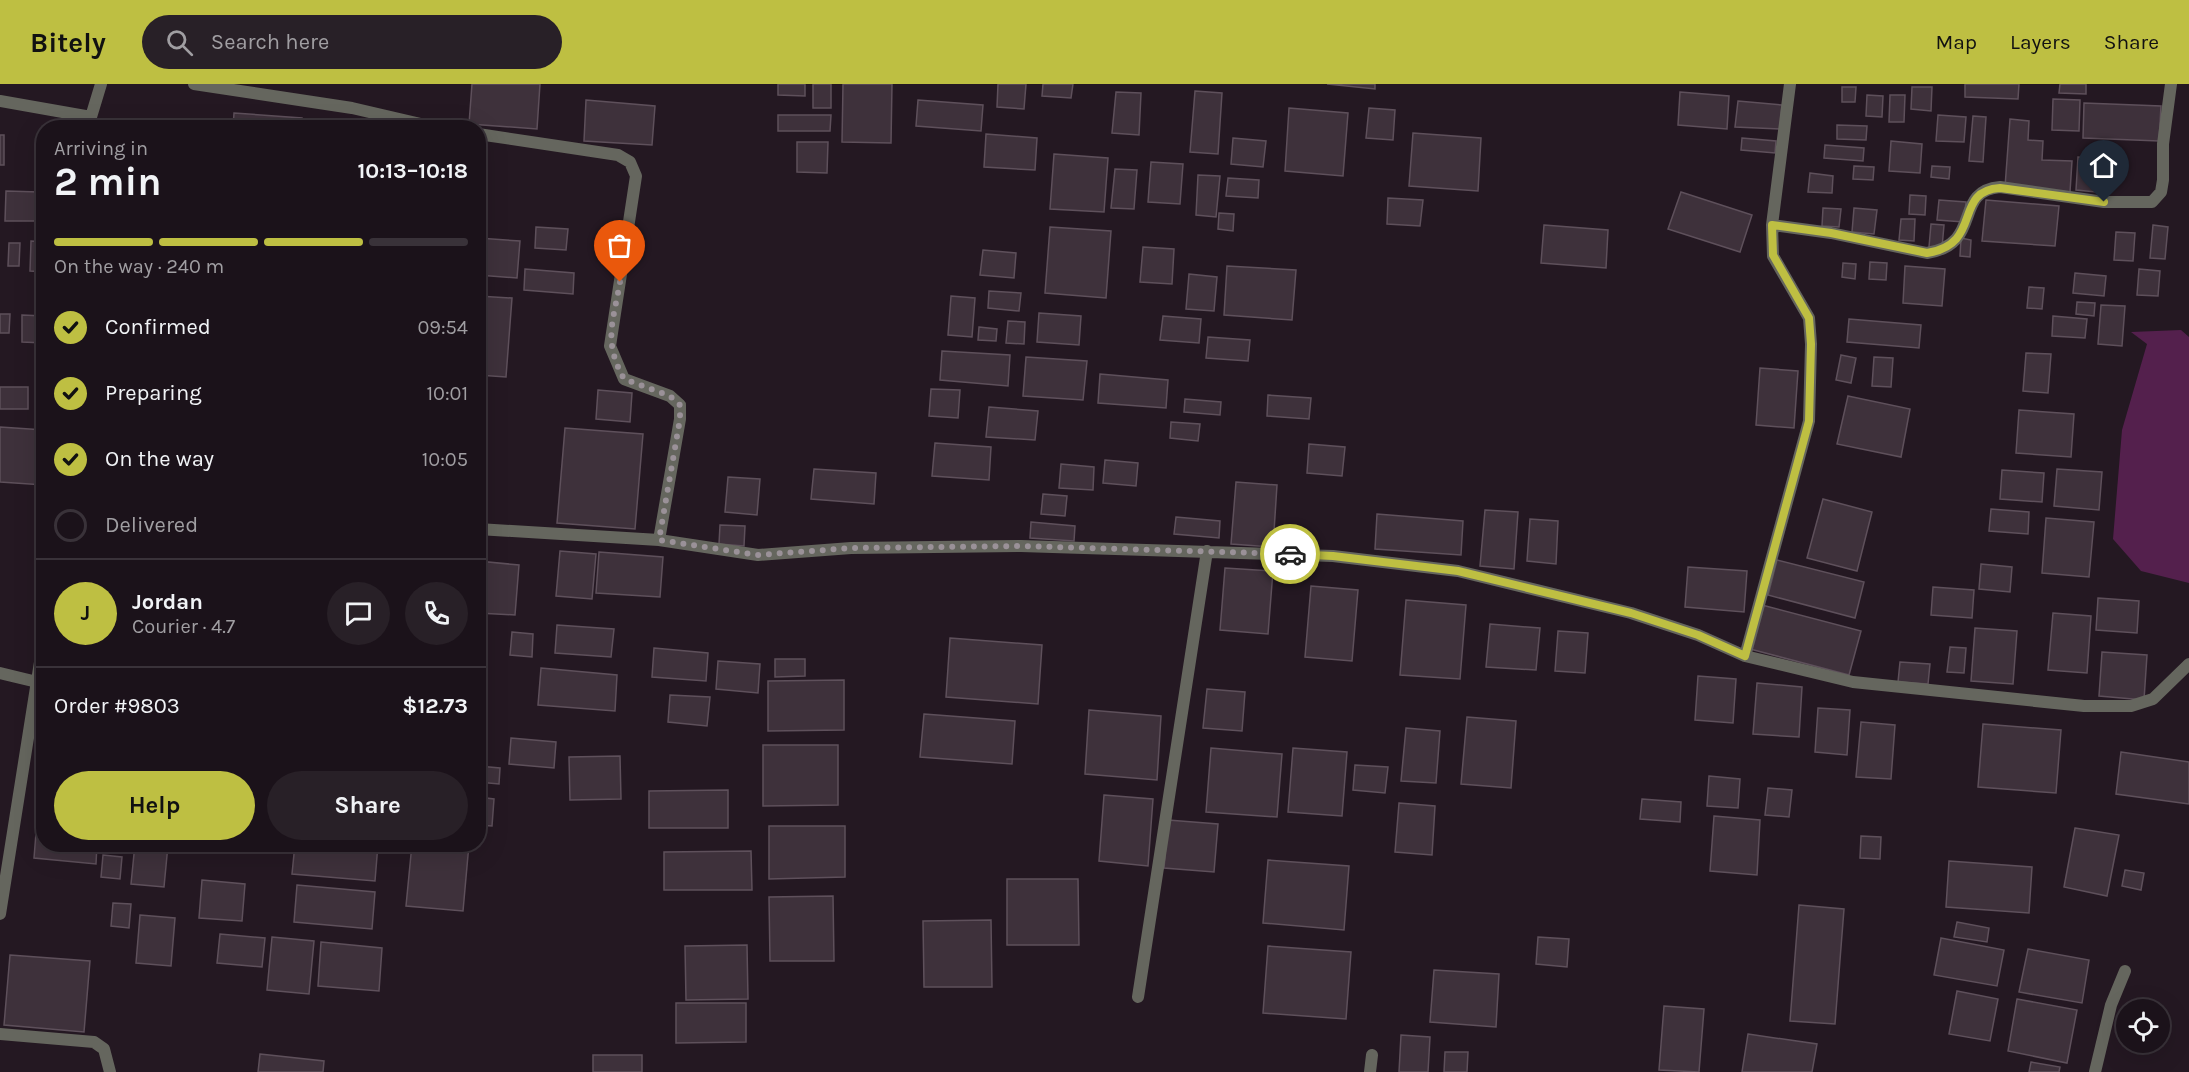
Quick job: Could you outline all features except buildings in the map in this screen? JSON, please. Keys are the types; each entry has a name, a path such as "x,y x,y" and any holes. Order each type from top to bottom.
{"street":[{"path":"92,120 101,84"},
{"path":"194,84 352,108 404,120"},
{"path":"1745,656 1809,421 1811,344 1809,318 1773,255 1772,225 1790,84"},
{"path":"1772,225 1831,233 1927,253 1942,250 1957,241 1976,196 1986,189 2000,188 2104,202 2152,202 2161,192 2163,180 2163,144 2171,84"},
{"path":"0,101 82,120"},
{"path":"486,135 618,155 630,162 636,176 610,346 624,379 670,396 680,405 680,419 659,540"},
{"path":"486,529 659,540 758,555 851,548 1021,546 1333,556 1458,571 1631,613 1698,635 1745,656 1853,682 2084,706 2131,706 2153,699 2189,664"},
{"path":"1138,997 1207,551"},
{"path":"0,673 36,682"},
{"path":"0,914 36,694"},
{"path":"2095,1072 2111,1005 2125,971"},
{"path":"0,1034 94,1042 104,1049 110,1072"},
{"path":"1370,1072 1372,1055"}],"shaded area":[{"path":"2181,330 2189,337 2189,583 2141,571 2113,539 2122,430 2147,344 2131,332"}],"way so far":[{"path":"620,282 610,346 614,361 624,379 670,396 680,405 680,419 659,540 758,555 851,548 1021,546 1290,554"}],"route":[{"path":"1290,554 1333,556 1458,571 1631,613 1698,635 1745,656 1809,421 1811,344 1809,318 1773,255 1772,225 1831,233 1927,253 1942,250 1957,241 1976,196 1986,189 2000,188 2104,202"}]}
